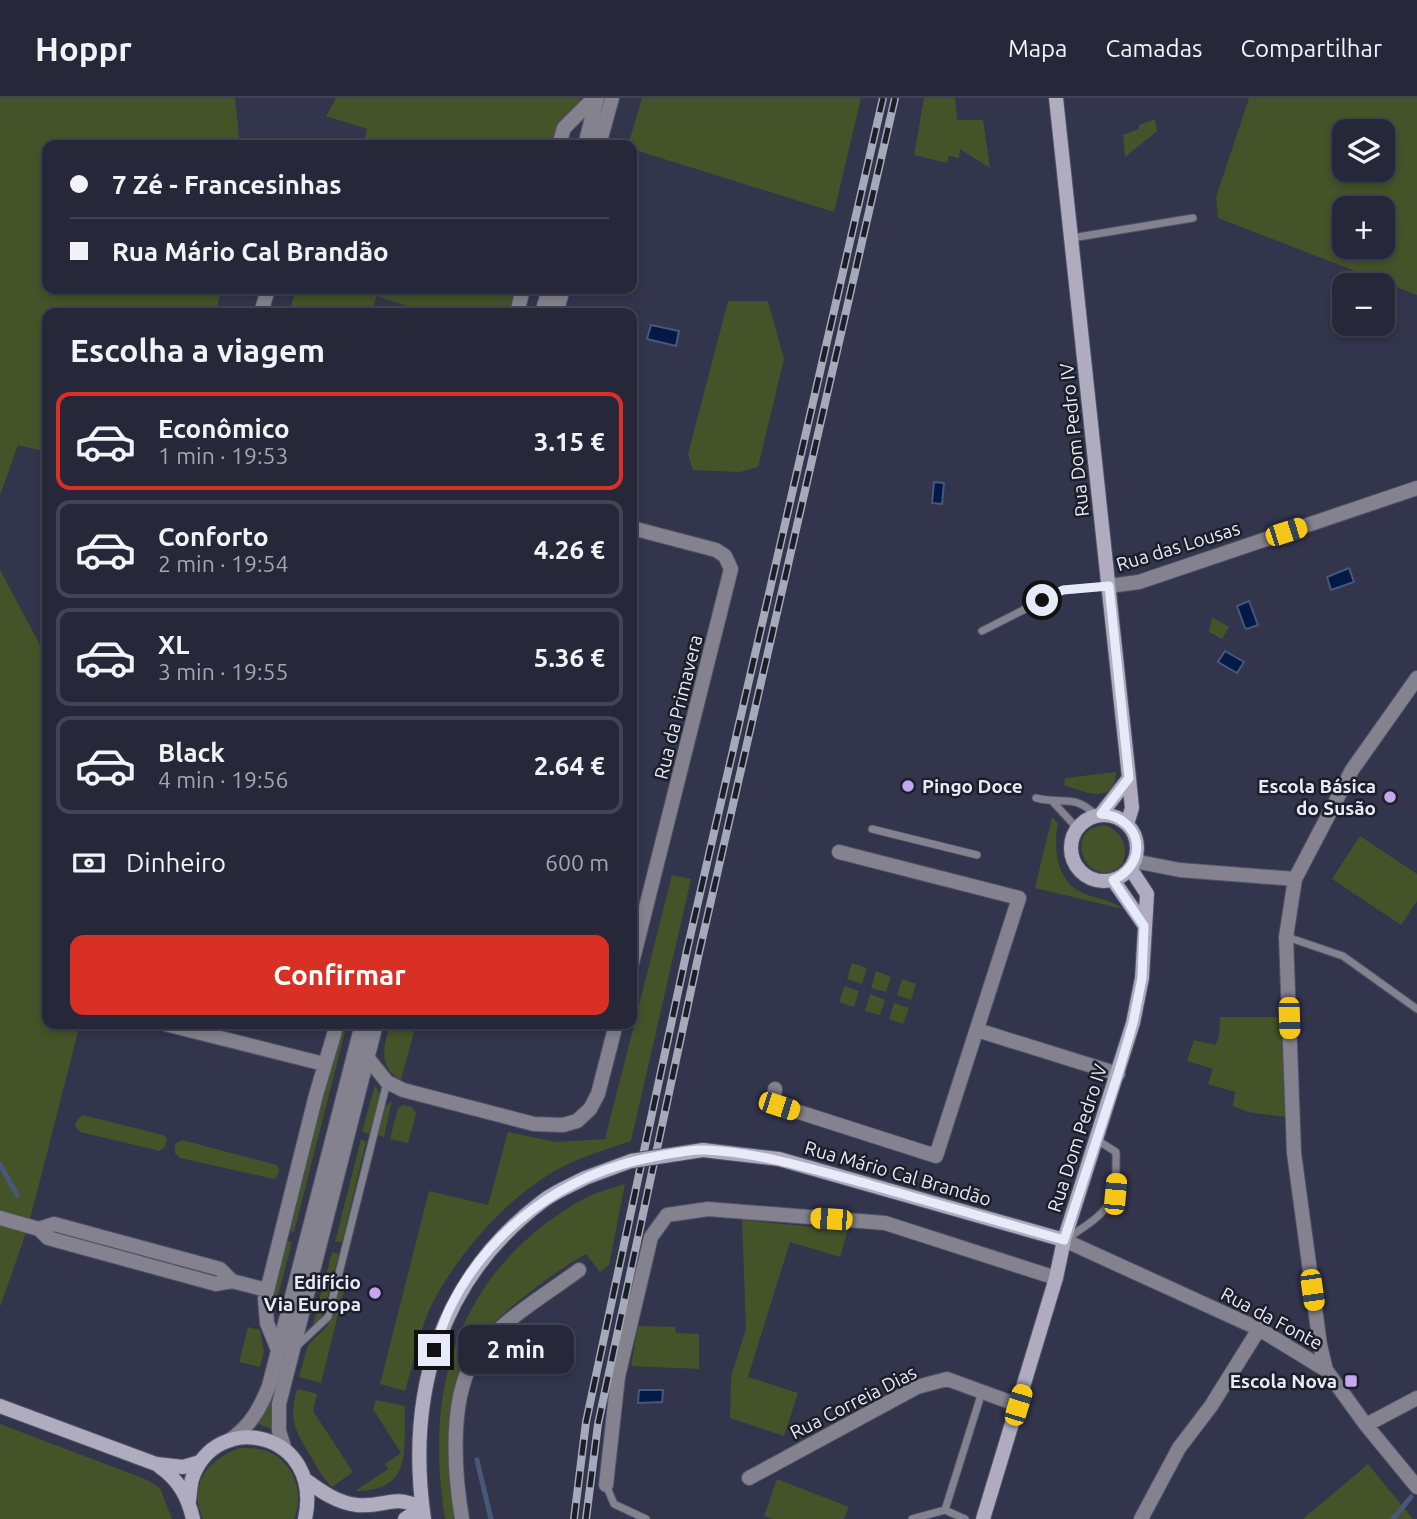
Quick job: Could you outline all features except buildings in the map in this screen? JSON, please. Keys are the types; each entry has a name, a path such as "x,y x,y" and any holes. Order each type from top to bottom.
{"street":[{"path":"560,140 571,118 595,98"},
{"path":"586,140 595,98"},
{"path":"600,140 612,98"},
{"name":"Rua Dom Pedro IV","path":"983,1519 1056,1278 1064,1240 1133,1023 1142,978 1147,894 1132,864 1137,843 1127,824 1132,808 1056,98"},
{"name":"Rua das Lousas","path":"1109,586 1139,582 1417,488"},
{"name":"Rua da Primavera","path":"637,529 716,550 725,556 731,569 637,943"},
{"path":"1326,1370 1320,1345 1294,1153 1286,937 1295,879 1352,770 1417,678"},
{"path":"1098,815 1129,778"},
{"path":"1127,824 1111,815 1098,815 1082,822 1072,837 1072,858 1084,874 1092,879 1108,880 1122,875 1132,864 1295,879"},
{"path":"775,1089 774,1097 779,1106 936,1156 1019,898 838,852"},
{"path":"1108,880 1144,926"},
{"path":"185,1029 324,1064"},
{"path":"285,1351 267,1323 264,1311 267,1290 324,1064 335,1029"},
{"path":"285,1450 279,1431 279,1404 285,1351 361,1029"},
{"path":"193,1519 189,1501 191,1480 200,1462 213,1449 243,1431 260,1408 285,1351 375,1029"},
{"path":"367,1057 387,1082 403,1090 534,1124 563,1125 577,1121 590,1109 598,1094 615,1029"},
{"path":"977,1030 1118,1074"},
{"name":"Rua Mário Cal Brandão","path":"423,1514 418,1434 423,1392 434,1350 450,1310 476,1267 512,1226 545,1199 585,1178 631,1161 703,1150 779,1159 1064,1240"},
{"path":"606,1485 618,1377 651,1237 667,1215 708,1209 885,1223 1056,1278"},
{"path":"0,1217 39,1229 48,1238 216,1284 232,1281 267,1290"},
{"name":"Rua da Fonte","path":"1064,1240 1259,1329 1326,1370 1366,1425 1417,1487"},
{"path":"462,1519 455,1428 463,1381 478,1352 496,1332 579,1270"},
{"path":"1141,1519 1179,1448 1211,1406 1259,1329"},
{"name":"Rua Correia Dias","path":"749,1478 917,1387 947,1379 1018,1405"},
{"path":"1366,1425 1417,1398"},
{"path":"0,1406 156,1464 183,1467 200,1462"},
{"path":"230,1440 250,1437 268,1440 285,1450 299,1464 307,1481 309,1500 305,1519"},
{"path":"156,1464 169,1473 189,1501"},
{"path":"388,1501 402,1494 419,1473"},
{"path":"307,1481 323,1493 356,1505 406,1500 423,1514"},
{"path":"405,1519 423,1514"}],"lane":[{"path":"1072,238 1194,218"},
{"path":"982,631 1063,590 1109,586"},
{"path":"1036,798 1053,802 1065,799 1084,804 1098,815"},
{"path":"1053,802 1077,828"},
{"path":"873,829 977,855"},
{"path":"1286,937 1343,956 1417,1009"},
{"path":"285,1351 324,1323 328,1317 387,1082"},
{"path":"1064,1240 1098,1217 1115,1194 1116,1152 1097,1140"},
{"path":"945,1510 982,1392"},
{"path":"606,1485 614,1504 646,1519"},
{"path":"912,1519 945,1510 965,1519"}],"green space":[{"path":"0,98 235,98 239,140 42,140 42,294 220,294 217,308 42,308 42,451 18,445 0,495"},
{"path":"336,98 582,98 559,126 555,140 364,140 367,129 326,116"},
{"path":"642,98 861,98 834,212 637,151 637,140 629,140"},
{"path":"924,98 955,98 957,120 983,120 990,168 960,149 959,158 949,156 947,163 914,155"},
{"path":"1249,98 1417,98 1417,295 1395,286 1395,273 1360,273 1218,218 1216,197"},
{"path":"1155,119 1157,131 1125,157 1123,135"},
{"path":"295,294 517,294 513,308 413,308 377,296 373,308 290,308"},
{"path":"728,301 768,301 784,359 758,467 740,472 693,470 688,454"},
{"path":"0,570 42,649 42,1029 79,1029 28,1227 0,1307"},
{"path":"1212,617 1229,627 1222,639 1209,632"},
{"path":"1116,772 1114,783 1104,793 1090,793 1064,785 1065,778"},
{"path":"1052,817 1058,823 1056,852 1066,879 1081,892 1112,902 1123,909 1035,888"},
{"path":"1104,825 1119,835 1125,852 1122,864 1110,872 1100,872 1091,867 1081,848 1083,838 1090,829"},
{"path":"1360,836 1417,874 1417,901 1401,925 1332,879"},
{"path":"672,875 691,879 631,1141 562,1167 525,1191 493,1220 451,1272 430,1308 405,1391 380,1384 429,1191 488,1205 508,1132 556,1142 605,1139 633,1029 637,1029 637,1013"},
{"path":"852,963 867,968 862,984 847,979"},
{"path":"876,971 891,977 886,992 871,988"},
{"path":"902,979 916,984 911,1000 897,995"},
{"path":"845,986 859,991 854,1007 839,1002"},
{"path":"870,994 885,1000 880,1015 865,1011"},
{"path":"894,1003 909,1008 903,1024 889,1019"},
{"path":"1220,1017 1281,1017 1285,1117 1248,1112 1233,1106 1235,1092 1208,1084 1213,1069 1187,1061 1194,1040 1215,1045 1219,1037"},
{"path":"341,1029 346,1029 294,1232 287,1230"},
{"path":"389,1029 415,1029 401,1080 388,1069 385,1048"},
{"path":"375,1085 380,1095 369,1134 362,1132"},
{"path":"392,1100 384,1137 377,1135 385,1107"},
{"path":"404,1105 412,1107 416,1114 408,1143 390,1139 398,1108"},
{"path":"83,1115 163,1135 167,1139 165,1147 160,1151 80,1132 75,1126"},
{"path":"361,1139 366,1142 342,1242 335,1242"},
{"path":"182,1140 277,1165 277,1176 274,1179 180,1158 175,1153 175,1144"},
{"path":"625,1184 609,1265 600,1272 586,1254 574,1261 510,1308 475,1345 466,1370 454,1443 454,1519 445,1519 440,1469 440,1421 447,1376 460,1334 480,1294 507,1259 542,1226 585,1198"},
{"path":"742,1220 848,1230 840,1257 790,1242 748,1377 798,1393 784,1436 730,1418 731,1376 746,1329"},
{"path":"285,1240 292,1242 273,1315 269,1307"},
{"path":"332,1252 339,1254 322,1317 312,1328"},
{"path":"341,1282 346,1283 321,1383 299,1377 308,1345 327,1326 332,1316"},
{"path":"638,1326 675,1327 676,1333 699,1334 699,1369 631,1366"},
{"path":"248,1327 260,1330 264,1351 260,1367 239,1362"},
{"path":"275,1382 280,1383 274,1430 258,1424 267,1408"},
{"path":"297,1389 317,1394 313,1411 353,1472 332,1487 319,1471 295,1427 293,1410"},
{"path":"376,1400 405,1406 404,1453 396,1476 387,1484 374,1489 355,1491 388,1469 385,1464 401,1453 373,1409"},
{"path":"0,1424 145,1479 160,1488 172,1519 0,1519"},
{"path":"240,1448 269,1452 287,1466 298,1492 294,1519 203,1519 199,1507 199,1484 210,1466"},
{"path":"1368,1464 1413,1519 1303,1519"},
{"path":"777,1479 849,1507 844,1519 773,1519 764,1516"}],"water":[{"path":"651,325 679,331 676,346 647,339"},
{"path":"934,482 944,483 942,504 932,503"},
{"path":"1349,568 1354,582 1331,590 1327,577"},
{"path":"1249,601 1258,625 1247,629 1237,606"},
{"path":"1225,651 1244,662 1237,673 1218,662"},
{"path":"639,1390 663,1390 662,1402 638,1403"}],"waterway":[{"path":"0,1164 17,1195"},
{"path":"477,1460 491,1519"},
{"path":"1393,1519 1411,1497"}],"railway":[{"path":"574,1519 586,1422 687,950 883,98"},
{"path":"586,1519 598,1424 699,953 895,98"}],"place":[{"name":"Pingo Doce","path":"908,786"},
{"name":"Escola Básica do Susão","path":"1390,797"},
{"name":"Edifício Via Europa","path":"375,1293"},
{"name":"Escola Nova","path":"1351,1381"}],"route":[{"path":"434,1350 450,1310 476,1267 512,1226 545,1199 585,1178 631,1161 684,1151 703,1150 779,1159 1064,1240 1133,1023 1142,978 1144,926 1113,880 1130,868 1134,861 1137,843 1133,832 1119,818 1101,814 1129,778 1109,586 1063,590 1042,600"}]}
